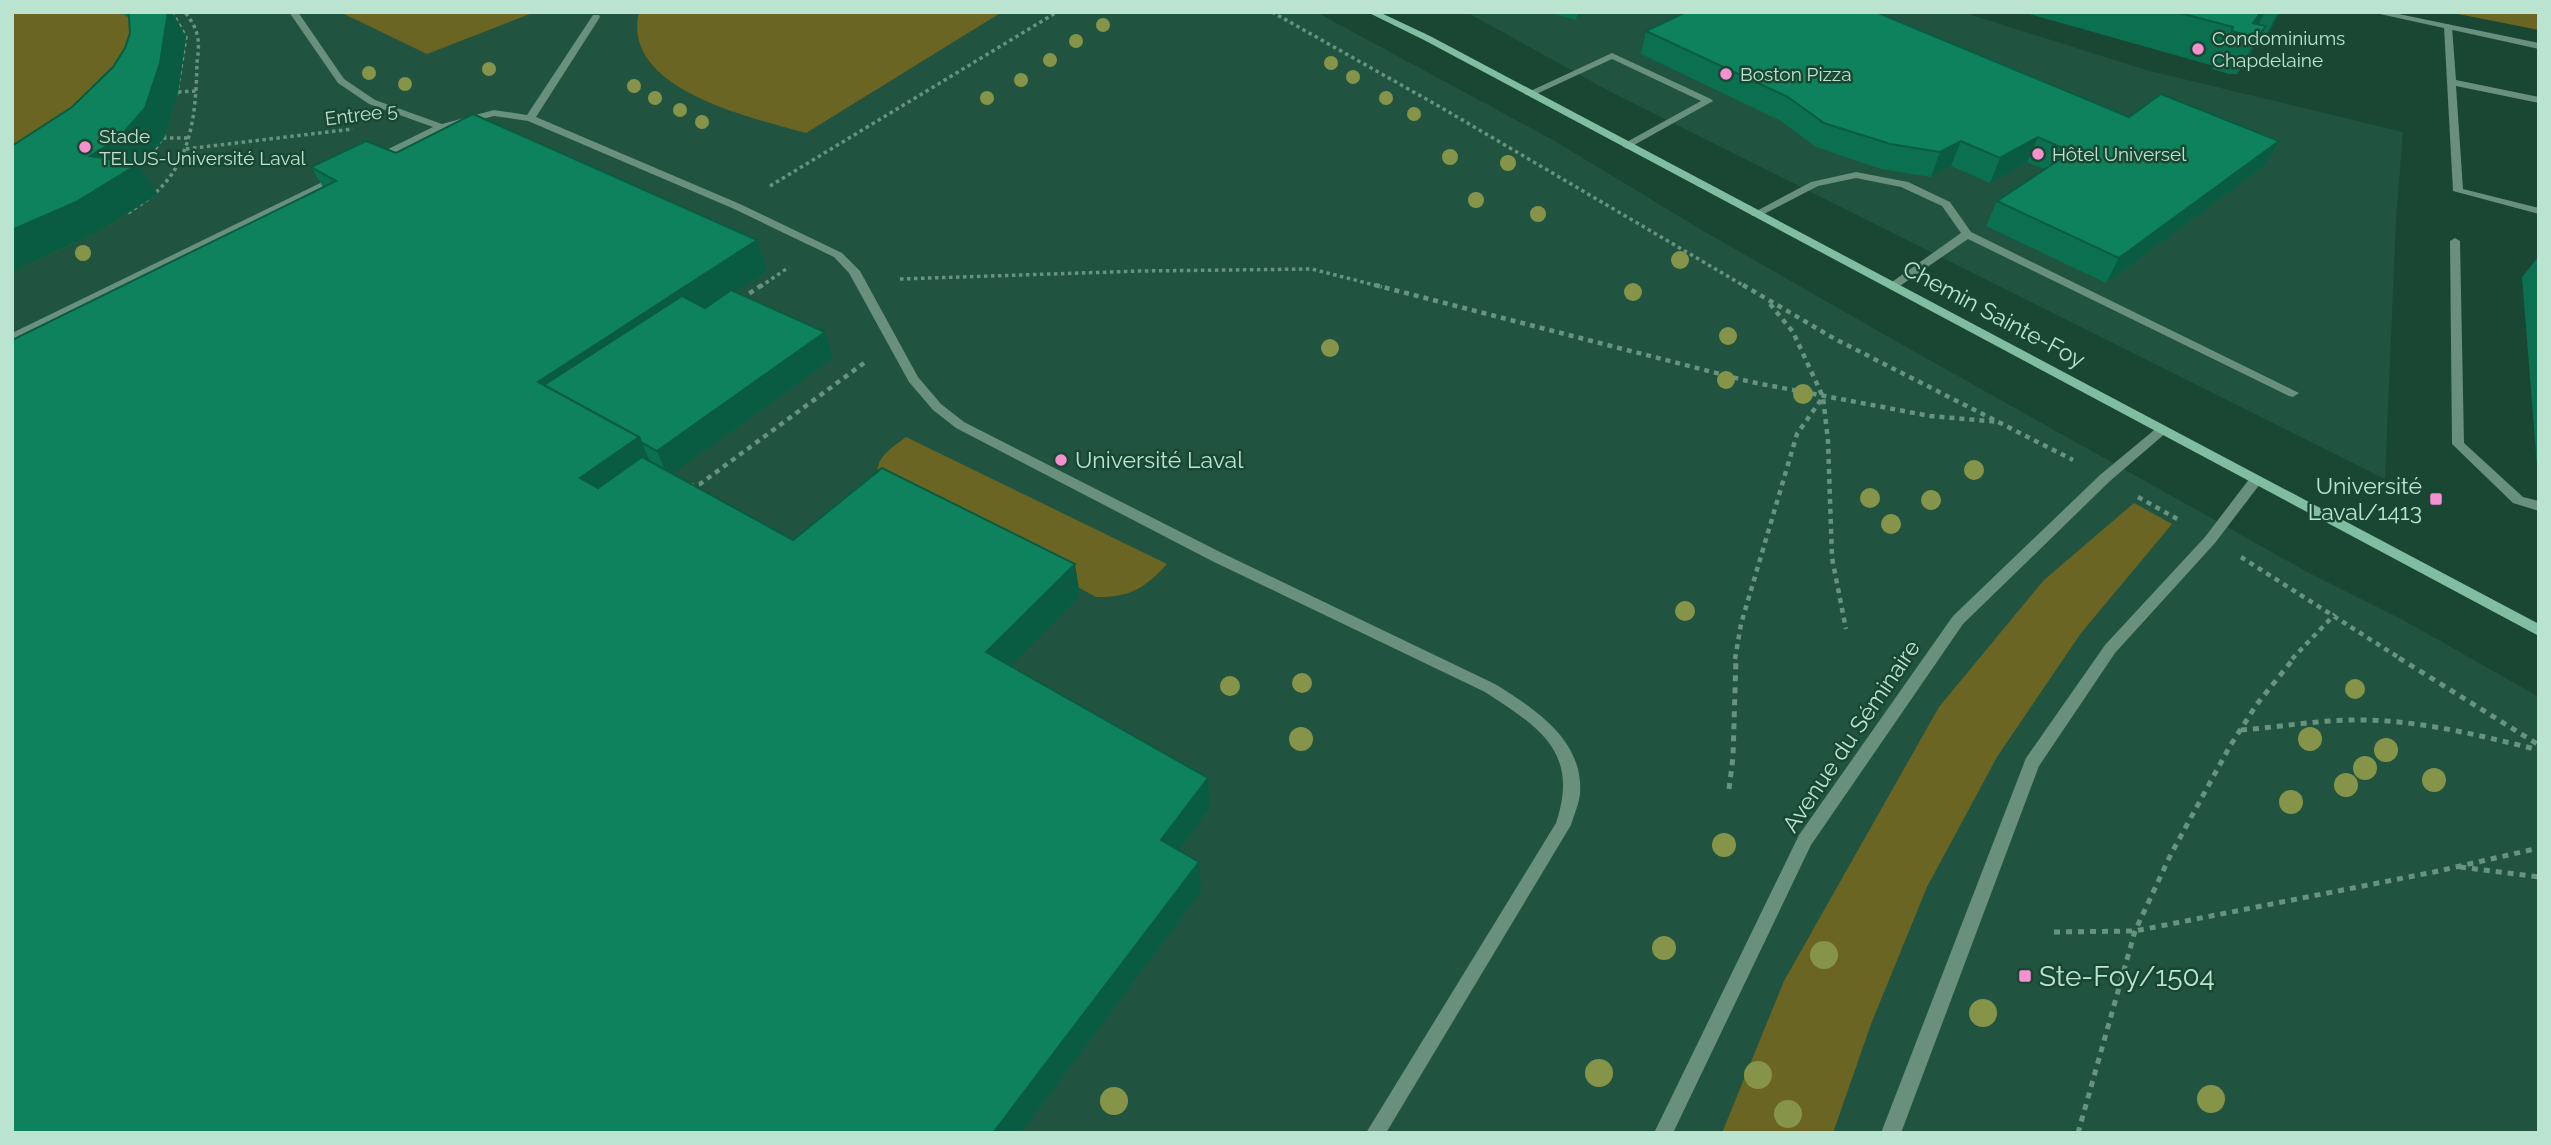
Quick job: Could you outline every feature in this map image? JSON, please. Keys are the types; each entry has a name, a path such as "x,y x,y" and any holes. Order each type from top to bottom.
{"main road":[{"name":"Chemin Sainte-Foy","path":"1371,12 1427,38 2539,631"},
{"name":"Chemin Sainte-Foy","path":"1389,12 1427,38"}],"street":[{"path":"293,12 341,81 372,102 440,127"},
{"path":"2375,12 2539,46"},
{"path":"530,118 596,17"},
{"path":"2448,27 2458,191 2539,211"},
{"path":"1529,94 1612,56 1708,101 1628,146"},
{"path":"2451,82 2539,100"},
{"path":"367,163 440,127 494,113 530,118 736,206 822,246 849,264 913,379 925,395 960,425 1217,557 1490,688 1524,709 1546,729 1563,749 1572,771 1573,795 1563,825 1375,1133"},
{"path":"12,338 355,169"},
{"path":"1756,214 1815,184 1856,175 1904,184 1946,204 1967,234 2293,393"},
{"path":"1893,286 1967,234"},
{"path":"2455,241 2458,444 2518,500 2539,506"},
{"name":"Avenue du Séminaire","path":"1663,1133 1805,840 1958,620 2105,478 2163,429"},
{"path":"1891,1133 2032,763 2110,649 2210,540 2255,481"}],"path":[{"path":"172,12 186,37 174,104"},
{"path":"123,215 155,197 167,183 191,138 198,40 191,19 185,12"},
{"path":"736,206 823,156 1057,12"},
{"path":"1272,12 1442,108 1767,300 1873,359 2071,459"},
{"path":"166,26 191,19"},
{"path":"172,57 184,55"},
{"path":"166,93 196,91"},
{"path":"129,175 151,156 164,138 167,127"},
{"name":"Entree 5","path":"186,149 355,129"},
{"path":"152,138 191,138"},
{"path":"143,194 155,197"},
{"path":"733,304 822,246"},
{"path":"860,281 1154,271 1312,269 1751,382 1930,416 2004,423"},
{"path":"1767,300 1793,332 1823,397 1828,441 1832,558 1846,629"},
{"path":"686,486 700,484 893,341"},
{"path":"1729,789 1733,757 1735,662 1741,624 1797,434 1823,397"},
{"path":"2138,497 2181,521"},
{"path":"2243,558 2335,614 2539,748"},
{"path":"2078,1133 2135,931 2171,854 2257,704 2298,652 2335,614"},
{"path":"2240,730 2329,721 2401,722 2539,748"},
{"path":"2054,932 2135,931 2539,848"},
{"path":"2456,867 2539,877"}],"shaded area":[{"name":"Université Laval","path":"12,12 1316,12 1553,140 1700,229 2309,573 2403,620 2539,697 2539,1133 12,1133"},
{"name":"Stade TELUS-Université Laval","path":"12,12 172,12 186,37 178,92 164,138 138,169 112,186 158,194 98,232 12,272"},
{"path":"340,12 535,12 427,54"},
{"path":"639,12 1002,12 806,133 725,109 670,81 650,62 639,39"},
{"path":"1466,12 1962,12 2146,70 2403,132 2396,219 2385,479 1611,92"},
{"path":"2448,12 2539,12 2539,30"},
{"path":"906,437 1167,564 1136,590 1118,596 1096,597 878,479 877,471 881,459"},
{"path":"2134,503 2172,524 2081,633 1997,757 1927,887 1871,1024 1833,1133 1722,1133 1784,981 1939,707 2044,580"}],"building":[{"path":"128,12 168,12 160,63 145,108 118,139 90,156 138,164 76,202 12,230 12,146 72,107 113,67 125,48 130,33"},
{"name":"Hôtel Universel","path":"1686,12 1876,12 2129,117 2161,94 2279,141 2119,258 1997,201 2071,152 2038,137 2000,158 1961,141 1940,152 1890,144 1824,123 1788,97 1646,31"},
{"path":"2176,12 2261,12 2253,23 2266,26 2258,36 2249,36 2232,31 2233,27"},
{"path":"473,114 757,240 538,382 639,437 580,478 598,488 642,457 793,540 882,468 1075,564 986,652 1208,778 1161,840 1199,862 993,1133 12,1133 12,340 336,181 311,167 366,141 396,153"},
{"path":"731,290 825,332 657,451 641,442 639,437 544,385 682,296 705,308"}],"place":[{"name":"Condominiums Chapdelaine","path":"2198,49"},
{"name":"Boston Pizza","path":"1726,74"},
{"name":"Stade TELUS-Université Laval","path":"85,147"},
{"name":"Hôtel Universel","path":"2038,154"},
{"name":"Université Laval","path":"1061,460"},
{"name":"Université Laval/1413","path":"2436,499"},
{"name":"Ste-Foy/1504","path":"2025,976"}]}
